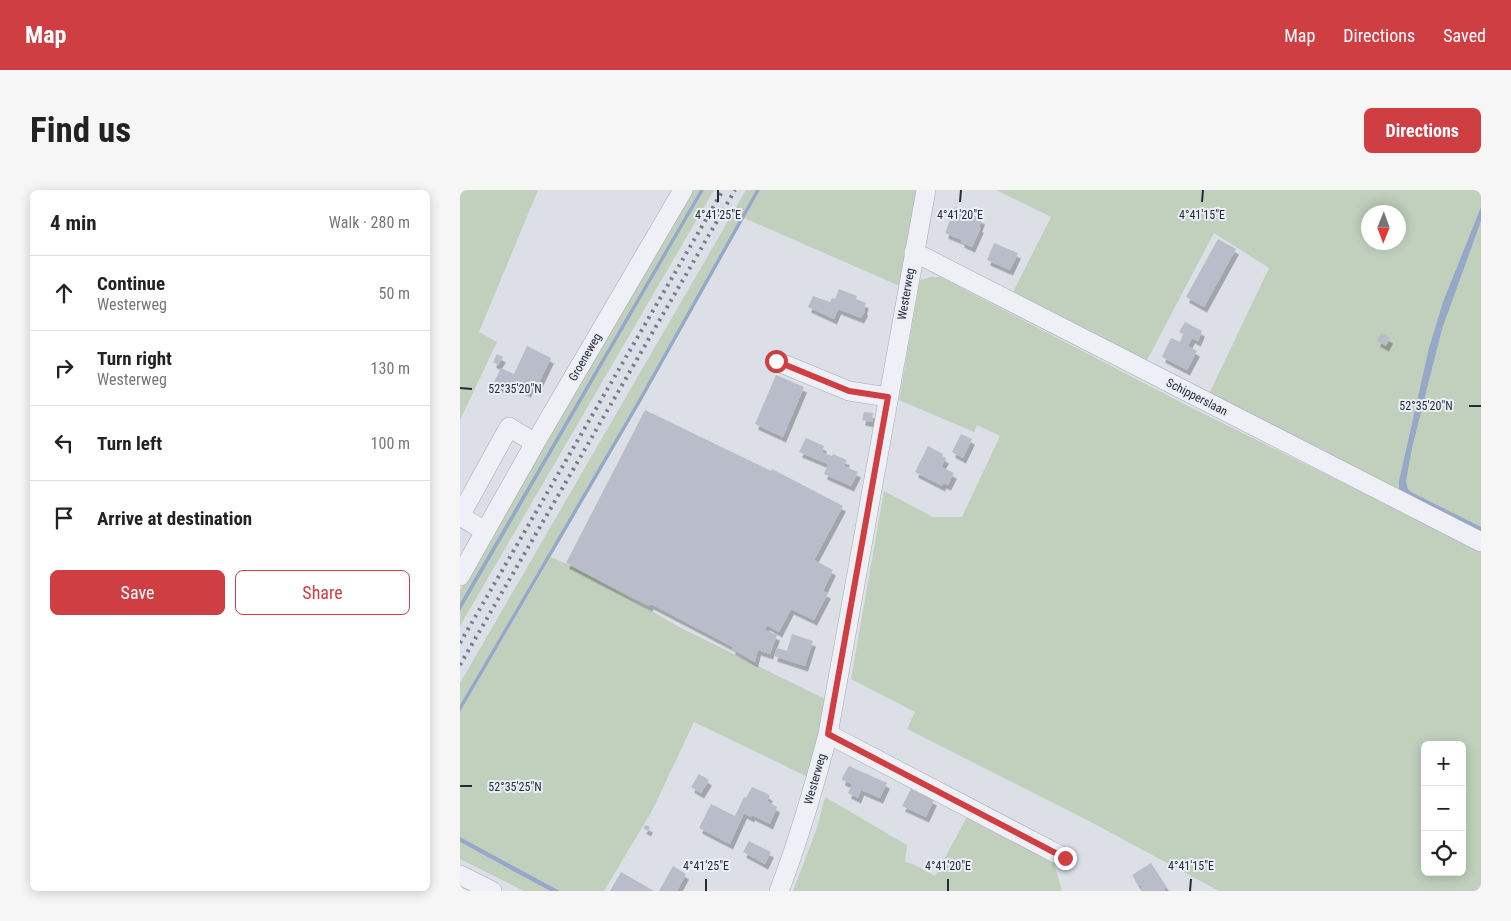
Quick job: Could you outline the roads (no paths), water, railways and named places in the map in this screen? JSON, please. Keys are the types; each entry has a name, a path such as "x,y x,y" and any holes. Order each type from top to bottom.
{"street":[{"name":"Groeneweg","path":"460,576 682,190"},
{"name":"Westerweg","path":"779,891 814,787 828,734 926,190"},
{"name":"Schipperslaan","path":"914,252 1481,542"},
{"path":"776,361 849,391 888,397"},
{"path":"485,531 460,516 509,427 535,443"},
{"path":"828,734 1065,858"},
{"path":"460,875 492,891"}],"water":[{"path":"700,190 704,190 460,611 460,603"},
{"path":"756,190 760,190 642,400 460,712 460,705 638,400"},
{"path":"1481,207 1481,221 1442,329 1412,448 1406,481 1411,492 1481,527 1481,533 1406,495 1399,489 1399,481 1429,348 1443,302"},
{"path":"460,837 560,891 550,891 460,842"}],"railway":[{"path":"460,643 723,190"},
{"path":"460,665 735,190"}]}
